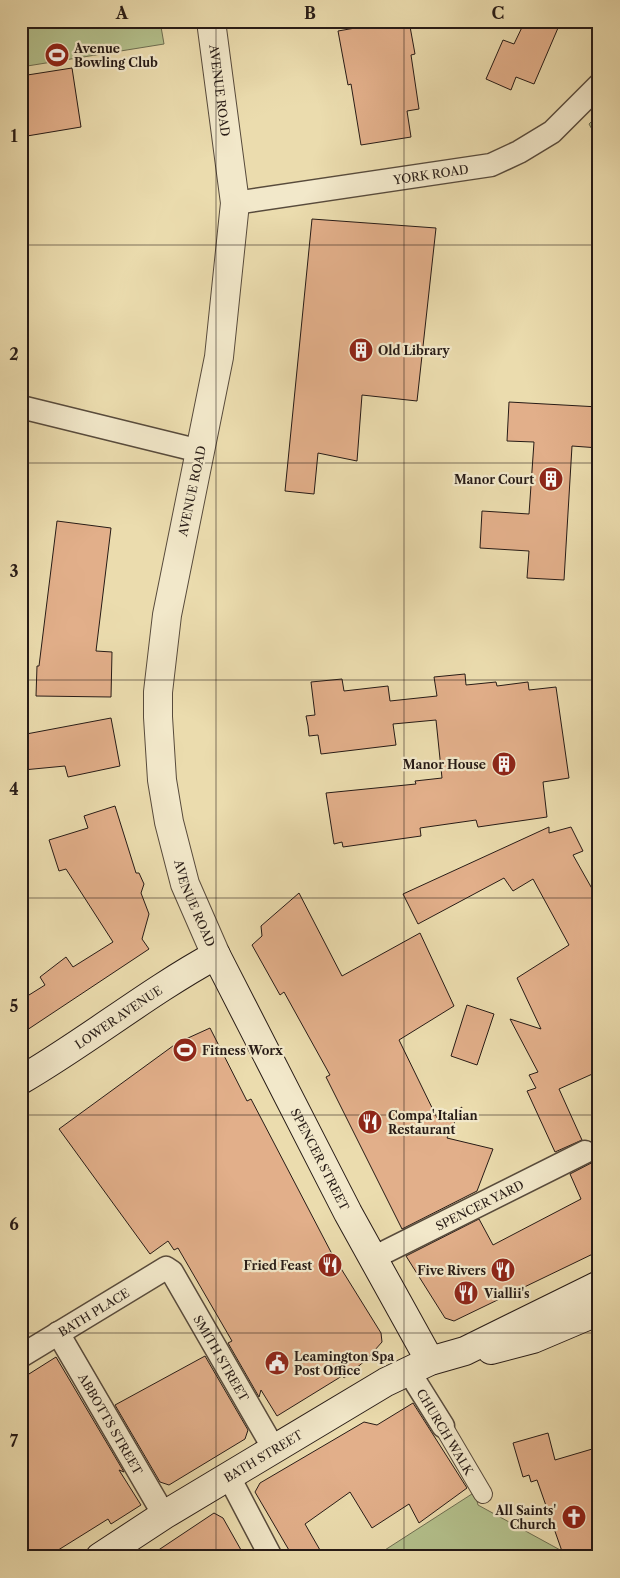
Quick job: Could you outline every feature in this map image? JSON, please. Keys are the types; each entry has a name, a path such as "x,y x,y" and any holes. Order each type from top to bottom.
{"main road":[{"name":"AVENUE ROAD","path":"211,21 235,203 219,357 167,615 158,692 158,717 162,780 169,822 185,884 216,954"},
{"name":"LOWER AVENUE","path":"21,1080 60,1057 178,977 216,954"},
{"name":"SPENCER STREET","path":"216,954 373,1258 419,1365"},
{"path":"465,1351 599,1285"},
{"path":"465,1351 490,1350 516,1344 599,1310"},
{"name":"BATH STREET","path":"100,1557 164,1515 333,1412 419,1365 465,1351"}],"street":[{"name":"YORK ROAD","path":"235,203 491,165 519,152 552,132 599,84"},
{"path":"21,407 200,451"},
{"name":"SPENCER YARD","path":"373,1258 584,1152"},
{"name":"BATH PLACE","path":"21,1356 166,1268"},
{"name":"SMITH STREET","path":"166,1268 172,1272 274,1449"},
{"path":"540,1314 599,1298"},
{"name":"ABBOTTS STREET","path":"58,1333 164,1515"},
{"name":"CHURCH WALK","path":"419,1365 443,1426 483,1494"},
{"path":"228,1476 271,1557"}],"green space":[{"name":"Avenue Bowling Club","path":"21,21 160,21 164,44 21,67"},
{"path":"599,114 599,142 589,124"},
{"path":"475,1492 478,1505 562,1551 544,1557 374,1557"}],"building":[{"path":"395,21 409,21 415,54 411,55 419,109 407,111 411,137 361,145 351,84 348,85 338,31"},
{"path":"525,21 561,21 534,84 516,77 511,90 486,79 503,40 514,44"},
{"path":"72,68 81,127 21,137 21,76"},
{"name":"Old Library","path":"312,219 436,228 417,401 362,395 357,461 318,453 314,494 285,491"},
{"name":"Manor Court","path":"509,402 599,407 599,448 572,446 564,580 527,578 529,551 480,548 482,511 529,514 534,442 507,441"},
{"path":"57,521 111,528 96,651 112,652 111,697 36,696 37,666 39,666"},
{"name":"Manor House","path":"465,674 466,685 496,682 497,686 528,682 529,690 556,687 569,778 543,782 547,817 478,827 476,820 420,828 421,836 343,847 342,842 334,844 326,793 416,784 415,781 442,778 436,720 393,724 396,745 321,754 318,735 309,736 306,716 315,715 311,682 342,679 344,691 388,686 390,701 437,696 434,677"},
{"path":"111,718 120,766 68,777 65,766 23,770 21,735"},
{"path":"115,806 136,873 139,873 144,884 141,893 149,914 142,939 149,949 21,1034 21,1000 45,985 40,977 66,957 73,967 113,942 66,869 59,871 49,840 88,828 84,816"},
{"path":"549,827 549,833 571,827 583,851 573,855 599,901 599,1071 559,1089 582,1140 555,1152 527,1091 536,1088 529,1075 538,1072 510,1019 541,1029 517,978 569,945 533,879 513,891 504,878 418,924 403,894"},
{"path":"299,893 342,976 420,933 454,1006 399,1040 439,1122 462,1107 447,1138 493,1149 477,1191 402,1229 326,1077 330,1075 284,992 280,995 252,945 262,936 261,926"},
{"path":"467,1005 494,1014 477,1065 451,1056"},
{"path":"210,1028 247,1101 251,1099 332,1254 381,1333 382,1342 366,1360 344,1378 342,1376 277,1416 261,1390 259,1397 228,1343 232,1341 178,1248 174,1250 168,1241 150,1254 59,1129 177,1043"},
{"path":"599,1159 599,1251 454,1321 445,1318 406,1256 479,1219 493,1245 581,1199 570,1174"},
{"path":"205,1356 248,1430 245,1439 169,1485 160,1482 115,1405"},
{"path":"56,1357 124,1472 119,1470 141,1505 111,1524 108,1519 47,1557 21,1557 21,1379"},
{"path":"413,1403 467,1488 419,1523 409,1504 372,1528 350,1492 305,1524 324,1557 293,1557 255,1492 260,1483 364,1422 377,1425"},
{"name":"All Saints' Church","path":"548,1433 555,1460 599,1447 599,1557 564,1557 537,1480 531,1482 529,1475 523,1477 513,1443"},
{"path":"214,1513 223,1518 245,1557 148,1557"}],"place":[{"name":"Avenue Bowling Club","path":"57,55"},
{"name":"Old Library","path":"361,350"},
{"name":"Manor Court","path":"551,479"},
{"name":"Manor House","path":"504,764"},
{"name":"Fitness Worx","path":"185,1050"},
{"name":"Compa' Italian Restaurant","path":"370,1122"},
{"name":"Fried Feast","path":"330,1265"},
{"name":"Five Rivers","path":"503,1270"},
{"name":"Viallii's","path":"466,1293"},
{"name":"Leamington Spa Post Office","path":"277,1363"},
{"name":"All Saints' Church","path":"574,1517"}]}
